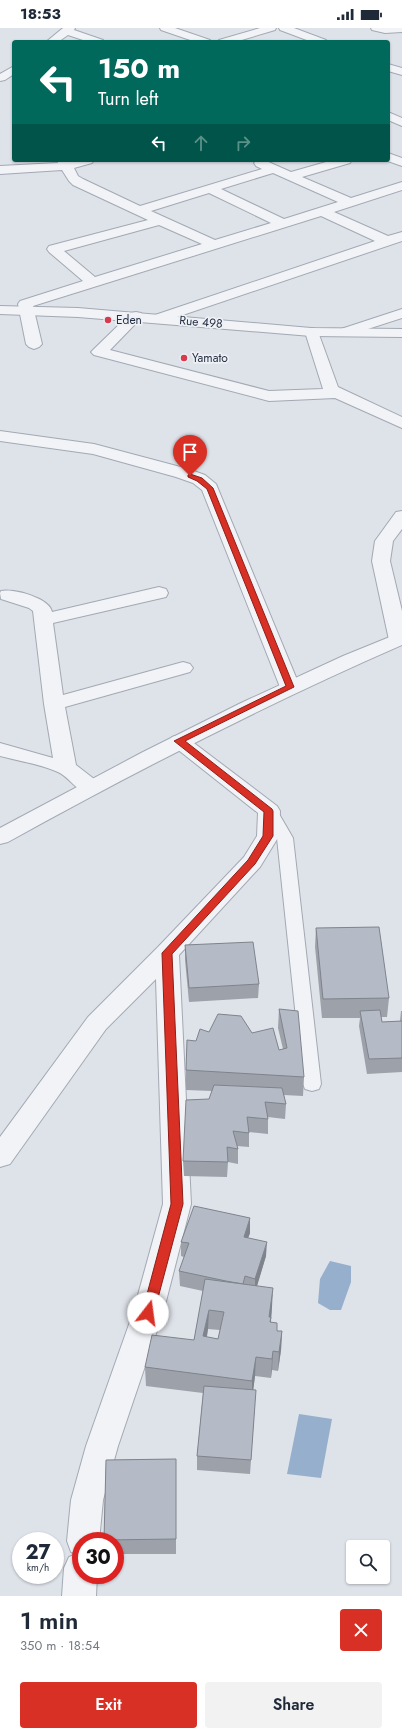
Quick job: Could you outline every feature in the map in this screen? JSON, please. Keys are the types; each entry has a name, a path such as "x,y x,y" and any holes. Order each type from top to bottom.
{"street":[{"path":"165,28 200,40"},
{"path":"230,40 271,28"},
{"path":"284,28 317,40"},
{"path":"376,28 385,30 402,29"},
{"path":"54,40 68,29 94,40"},
{"path":"1,78 12,70"},
{"path":"1,78 12,78"},
{"path":"390,112 402,122"},
{"path":"390,158 402,162"},
{"path":"258,162 350,202"},
{"path":"291,176 339,162"},
{"path":"0,170 66,163 73,178 78,182 214,245"},
{"path":"140,210 274,169"},
{"path":"34,344 25,304 402,186"},
{"path":"210,189 283,223"},
{"path":"322,211 387,241"},
{"path":"93,283 54,249 162,220"},
{"path":"160,318 402,236"},
{"name":"Rue 498","path":"0,310 136,316 312,332 402,333"},
{"path":"346,332 402,313"},
{"path":"136,316 99,352 245,391 270,396 337,393"},
{"path":"312,332 331,390 402,423"},
{"path":"0,436 94,449 182,473 199,479 210,488 290,687"},
{"path":"0,837 90,787 179,741 290,687 401,639 381,560 384,541 402,516"},
{"path":"43,620 159,593"},
{"path":"8,595 36,604 42,609 54,704 66,768"},
{"path":"54,704 183,668"},
{"path":"0,1157 97,1023 167,953 252,862 268,836 269,811 179,741"},
{"path":"0,749 66,768 90,787"},
{"path":"84,1532 87,1500 102,1446 148,1313 177,1204 167,953"},
{"path":"79,1596 80,1584"}],"lane":[{"path":"269,811 285,838 312,1084"}],"water":[{"path":"330,1261 351,1266 351,1282 341,1310 330,1310 318,1303 320,1279"},
{"path":"299,1414 332,1419 321,1478 287,1474"}],"building":[{"path":"379,927 389,998 323,999 316,928"},
{"path":"253,942 259,984 189,988 185,945"},
{"path":"279,1009 298,1011 304,1077 186,1070 187,1040 196,1041 200,1029 209,1032 218,1014 241,1016 252,1033 273,1028 279,1050 287,1048"},
{"path":"380,1010 382,1022 402,1021 402,1058 369,1059 360,1011"},
{"path":"214,1085 282,1088 286,1104 265,1102 268,1119 247,1117 249,1133 233,1131 238,1149 227,1147 228,1162 183,1161 186,1100 209,1099"},
{"path":"194,1206 250,1218 244,1237 267,1242 255,1279 245,1276 243,1284 179,1271 189,1243 181,1242"},
{"path":"205,1279 273,1288 269,1317 271,1317 270,1322 277,1323 277,1331 282,1331 279,1352 273,1351 272,1359 256,1357 252,1381 145,1367 152,1335 194,1340","holes":["209,1310 224,1312 218,1339 203,1336"]},
{"path":"204,1386 256,1390 251,1460 197,1456"},
{"path":"176,1459 176,1539 124,1540 124,1532 104,1532 106,1460"}],"place":[{"name":"Eden","path":"108,320"},
{"name":"Yamato","path":"184,358"}],"route":[{"path":"148,1313 177,1204 167,953 252,862 268,836 269,811 179,741 290,687 210,488 199,479 190,476"}]}
